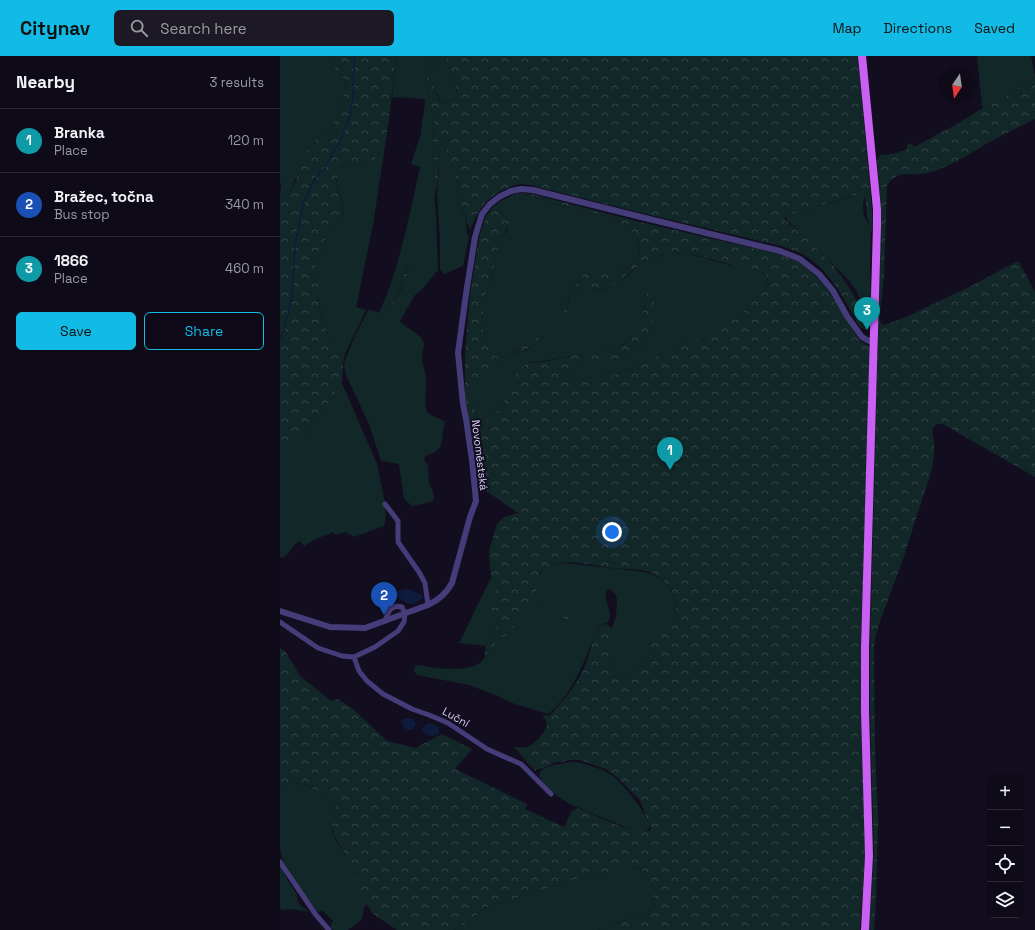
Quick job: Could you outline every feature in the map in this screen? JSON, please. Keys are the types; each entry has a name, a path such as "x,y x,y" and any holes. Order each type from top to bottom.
{"main road":[{"path":"862,56 877,209 865,648 865,711 869,856 864,930"}],"street":[{"name":"Novoměstská","path":"280,611 330,627 365,628 406,614 436,601 443,596 452,583 470,517 476,501 458,353 466,294 475,237 482,214 490,204 499,197 511,191 521,189 533,190 780,251 800,260 818,274 834,290 847,316 862,337 874,342"},
{"path":"385,504 398,521 398,542 425,583 428,605"},
{"path":"280,622 318,648 342,656 354,657 375,647 398,631 404,622 406,614 402,607 397,606 392,608 388,612 386,621"},
{"name":"Luční","path":"354,657 359,671 367,681 383,694 412,709 448,723 487,749 521,764 552,794"},
{"path":"280,862 316,915 330,930"}],"green space":[{"path":"280,56 330,56 333,65 346,85 332,129 328,134 320,137 294,181 291,190 280,194 281,184"},
{"path":"330,56 396,56 389,119 385,146 379,156 372,161 361,164 344,165 340,167 336,181 342,204 343,215 326,234 325,243 316,265 320,310 332,344 338,352 343,364 342,383 339,385 308,432 280,459 280,194 282,192 288,192 293,188 309,147 320,137 328,134 332,129 346,85 333,65"},
{"path":"396,56 437,56 431,63 426,75 434,125 434,196 438,270 414,296 400,321 423,340 424,344 422,356 426,378 425,400 427,411 431,415 445,422 440,448 432,454 425,456 424,460 428,465 429,483 433,492 434,500 412,506 404,499 399,464 381,461 369,424 346,375 344,366 355,336 369,309 379,313 393,278 408,223 420,167 411,164 421,134 425,99 392,97","holes":["407,267 410,267 401,290 387,311"]},
{"path":"437,56 440,56 430,71 430,78 438,99 442,105 458,96 454,79 445,56 858,56 873,229 871,232 867,216 865,195 868,191 866,188 862,189 855,195 788,215 784,219 833,265 868,318 870,326 865,329 860,327 830,278 814,262 798,252 781,246 532,186 523,184 516,185 496,194 482,207 470,230 459,199 456,178 446,148 440,136 437,143 438,183 434,196 434,125 426,75 428,68"},
{"path":"440,56 445,56 454,79 458,96 442,105 430,78 430,71"},
{"path":"977,56 1031,56 1035,76 1002,99 983,108"},
{"path":"1035,76 1035,119 946,167 928,173 904,174 890,181 887,186 884,275 880,317 881,324 884,325 906,317 971,286 1016,262 1019,262 1035,292 1035,477 943,424 937,424 932,429 934,456 931,472 902,562 875,638 875,750 878,820 874,930 869,930 874,856 870,711 870,648 881,226 877,161 880,155 901,152 907,149 907,145 912,143 914,147 957,124 983,108 1002,99"},
{"path":"438,137 441,138 446,148 456,178 459,199 466,220 467,233 469,237 463,266 444,274 440,269 440,239 437,196 439,172 437,159"},
{"path":"385,146 373,225 356,307 366,310 345,354 343,364 338,352 332,344 322,319 318,297 318,277 316,265 325,243 326,234 343,215 342,204 337,189 337,178 340,167 373,160 380,154"},
{"path":"864,188 868,191 864,200 863,213 871,230 871,327 869,326 856,290 847,278 786,219 788,215 853,196"},
{"path":"521,193 532,194 636,221 778,254 799,262 816,276 830,293 859,340 870,347 861,648 865,856 860,930 597,930 650,911 654,902 653,888 650,880 642,870 634,867 582,877 497,903 482,909 476,916 455,930 397,930 372,913 364,899 355,872 333,834 332,824 336,808 335,804 321,793 306,785 295,783 280,785 280,648 285,651 300,676 331,701 338,699 352,708 387,741 415,748 442,734 472,749 455,769 527,804 525,809 564,827 572,811 578,808 622,827 640,832 649,831 651,829 640,800 618,778 606,769 580,760 569,760 555,762 535,771 514,747 528,747 542,734 547,725 543,717 544,715 549,716 553,712 578,680 585,666 595,634 603,625 609,625 612,630 610,671 614,677 619,679 624,677 654,657 655,655 649,646 652,640 670,629 674,624 676,617 674,596 664,581 650,572 640,570 572,562 559,563 546,567 540,572 535,596 537,601 541,605 559,614 575,620 574,622 534,605 527,605 523,609 514,626 506,636 502,637 494,645 484,659 486,646 502,616 488,609 499,581 491,578 489,551 497,524 504,517 518,513 482,488 479,479 465,397 465,352 470,295 479,238 486,216 493,207 501,201 513,195","holes":["523,195 592,212 616,220 626,226 634,234 640,246 637,258 624,270 599,268 582,276 577,282 562,316 566,313 578,290 608,287 653,258 677,253 693,255 736,266 755,269 765,274 768,282 764,290 749,304 741,316 717,325 709,332 708,336 685,342 668,349 652,359 617,374 587,378 568,383 565,372 595,361 618,359 635,352 642,346 653,323 654,301 649,293 646,292 644,309 637,325 623,345 604,351 528,363 522,367 511,381 503,405 489,420 483,422 477,420 473,402 468,396 480,375 490,367 526,350 552,332 555,325 545,334 501,358 490,351 484,336 482,319 488,284 493,273 498,248 509,225 507,219 500,212 500,208 503,202 508,198"]},
{"path":"518,195 535,197 562,206 593,212 615,220 632,232 640,245 637,258 624,269 612,270 600,268 588,272 579,279 569,298 563,315 572,299 582,288 602,289 609,287 625,277 641,264 667,254 689,254 735,266 755,269 764,273 768,282 764,290 749,304 741,316 704,338 685,342 668,349 652,359 616,374 587,378 568,383 565,372 595,361 618,359 635,352 642,346 653,323 653,312 649,293 646,292 643,312 639,322 633,333 623,344 619,347 605,351 530,362 511,381 503,405 489,420 483,422 477,420 473,402 467,396 478,376 488,367 512,357 536,344 548,332 501,358 490,351 484,336 482,319 488,284 493,273 498,248 502,237 508,229 507,219 500,211 500,207 505,200"},
{"path":"408,266 410,266 403,284 388,311 387,310"},
{"path":"342,383 377,464 386,515 384,526 354,537 346,532 335,535 333,532 304,546 300,541 286,556 280,558 280,459 308,432 339,385"},
{"path":"565,563 645,572 652,574 668,585 674,596 676,610 675,620 671,628 649,646 655,655 654,657 624,677 619,679 613,676 610,671 611,637 612,627 616,617 617,601 616,595 610,589 607,589 606,597 610,612 609,620 600,625 597,630 583,665 572,686 557,706 548,714 512,703 469,685 417,675 414,671 415,666 418,665 460,669 468,668 481,662 494,645 510,630 524,607 527,605 534,605 556,613 541,605 535,596 542,570 551,564"},
{"path":"491,578 499,580 502,616 486,646 459,643"},
{"path":"576,762 601,770 618,780 634,799 648,820 648,830 645,832 637,832 570,804 548,789 539,776 540,772 545,768 563,763"},
{"path":"295,783 307,786 323,794 335,804 336,807 332,832 354,870 362,894 367,903 364,908 362,919 348,930 333,930 330,926 333,921 323,911 318,912 303,893 283,861 280,849 280,785"},
{"path":"280,865 297,894 299,904 309,912 291,909 282,910 280,908"},
{"path":"633,867 642,870 650,880 654,890 654,902 652,907 642,915 597,930 455,930 476,916 482,909 497,903 582,877"}],"water":[{"path":"408,589 422,595 423,598 410,604 405,602 395,593 397,591"},
{"path":"406,718 411,719 416,723 414,729 408,730 403,726 401,722"},
{"path":"428,723 439,727 439,734 430,736 424,733 424,725"}],"waterway":[{"path":"280,339 292,298 295,246 303,205 314,180 325,167 341,139 351,112 354,56"}],"place":[{"name":"1866","path":"867,330"},
{"name":"Branka","path":"670,470"},
{"name":"Bražec, točna","path":"384,615"}]}
